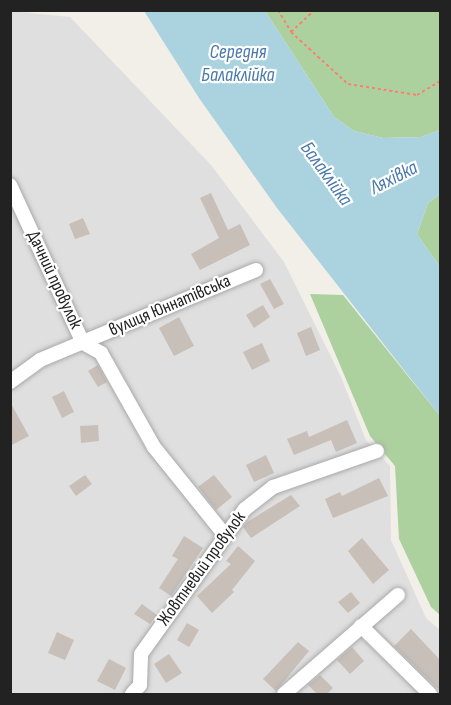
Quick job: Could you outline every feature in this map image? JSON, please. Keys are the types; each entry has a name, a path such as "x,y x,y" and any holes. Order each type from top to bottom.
{"street":[{"name":"Дачний провулок","path":"10,185 83,343"},
{"name":"вулиця Юннатівська","path":"10,382 40,360 256,270"},
{"name":"вулиця Юннатівська","path":"83,343 101,353 154,447 224,534"},
{"name":"Жовтневий провулок","path":"132,694 140,685 141,654 224,534 245,509 273,487 377,452"},
{"path":"284,694 398,595"},
{"path":"361,626 430,694"}],"path":[{"path":"278,10 291,32 348,84 417,95 441,81"},
{"path":"291,32 315,10"}],"shaded area":[{"path":"10,11 70,17 211,165 284,262 341,377 366,440 390,466 391,540 426,618 440,630 440,694 11,694"}],"green space":[{"path":"265,11 440,11 440,130 421,137 383,138 354,131 334,117"},
{"path":"440,194 440,267 417,234 428,203"},
{"path":"310,294 343,295 440,416 440,615 431,607 399,539 395,466 370,436"}],"water":[{"name":"Середня Балаклійка","path":"144,11 265,11 334,117 354,131 383,138 421,137 440,130 440,194 428,203 417,234 440,267 440,416 277,208 199,98"}],"building":[{"path":"211,193 228,230 240,224 250,245 200,270 191,254 219,238 200,198"},
{"path":"83,218 90,234 75,239 69,224"},
{"path":"270,279 284,304 274,309 260,284"},
{"path":"263,305 270,317 254,328 246,315"},
{"path":"179,317 194,346 174,356 159,328"},
{"path":"311,327 320,350 306,356 297,333"},
{"path":"262,343 270,361 252,370 243,352"},
{"path":"98,365 107,382 98,387 88,371"},
{"path":"64,391 74,412 62,418 52,397"},
{"path":"10,402 29,436 10,446"},
{"path":"347,420 357,443 336,452 331,440 294,455 287,439 307,431 309,437"},
{"path":"98,425 99,441 81,443 80,426"},
{"path":"266,455 274,473 254,482 246,465"},
{"path":"85,475 92,484 76,496 69,486"},
{"path":"214,475 232,497 216,510 198,487"},
{"path":"379,478 388,496 333,518 325,499 340,492 342,496"},
{"path":"291,495 300,506 251,538 243,527 247,522"},
{"path":"184,536 203,548 171,596 159,588 178,559 172,556"},
{"path":"362,538 389,570 373,584 348,551"},
{"path":"238,546 255,561 232,590 234,592 212,613 197,596 231,564 226,561"},
{"path":"351,592 360,603 348,613 338,602"},
{"path":"142,604 157,615 150,624 134,614"},
{"path":"187,623 199,630 189,647 177,640"},
{"path":"411,629 441,661 441,692 394,646"},
{"path":"57,632 74,640 65,660 48,653"},
{"path":"298,642 309,651 276,691 263,679"},
{"path":"352,647 364,661 350,674 337,660"},
{"path":"169,654 182,673 166,683 154,664"},
{"path":"109,659 126,668 115,690 97,681"},
{"path":"320,675 333,688 327,694 317,694 308,685"}],"water label":[{"name":"Балаклійка","path":"326,174"},
{"name":"Ляхівка","path":"394,178"}]}
